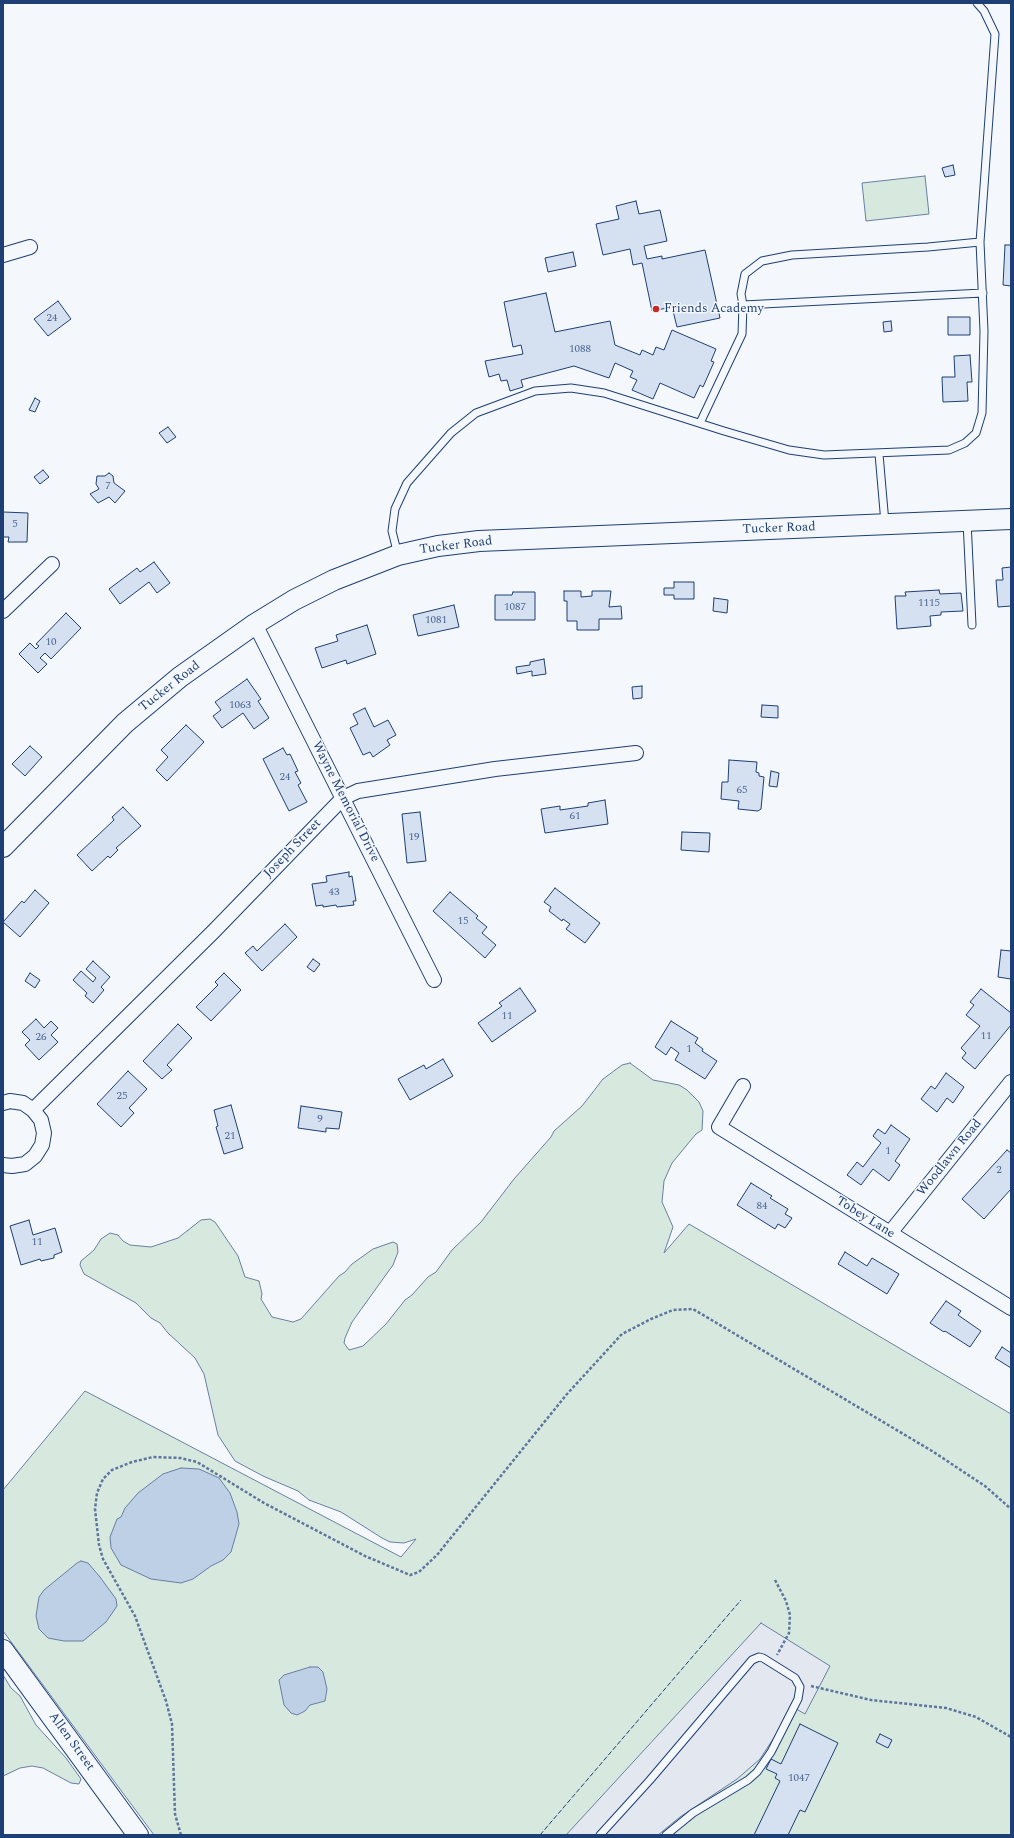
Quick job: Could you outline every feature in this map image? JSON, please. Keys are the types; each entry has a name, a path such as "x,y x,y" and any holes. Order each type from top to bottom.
{"main road":[{"name":"Tucker Road","path":"3,847 106,742 142,708 180,677 255,624 314,589 375,563 398,555 438,546 479,541 1011,519"},
{"name":"Allen Street","path":"3,1650 138,1835"}],"street":[{"path":"3,255 30,246"},
{"path":"3,611 52,564"},
{"name":"Wayne Memorial Drive","path":"255,624 434,980"},
{"name":"Joseph Street","path":"34,1110 214,931 343,798 358,791 496,769 636,753"},
{"name":"Woodlawn Road","path":"890,1233 1011,1082"},
{"name":"Tobey Lane","path":"743,1086 718,1127 1011,1308"},
{"path":"3,1103 10,1101 23,1103 34,1110 41,1120 44,1133 42,1145 35,1156 25,1164 12,1166 3,1165"}],"lane":[{"path":"398,555 392,531 395,509 407,483 451,433 476,413 535,391 571,388 604,394 789,450 824,455 949,450 965,442 976,433 982,413 984,331 980,242 995,34 984,11 977,3"},
{"path":"700,423 742,334 743,305 741,294 745,274 762,261 792,255 928,247 980,242"},
{"path":"743,305 982,293"},
{"path":"879,454 885,524"},
{"path":"967,521 972,625"},
{"path":"600,1835 650,1780 752,1660 759,1657 795,1678 800,1687 798,1698 790,1717 771,1752 757,1772 748,1780 693,1814 666,1835"}],"path":[{"path":"181,1835 175,1814 172,1724 166,1701 135,1616 103,1559 99,1545 95,1509 97,1492 103,1479 112,1470 132,1462 153,1457 180,1458 197,1462 264,1503 331,1539 365,1556 410,1575 419,1572 437,1555 567,1394 622,1334 651,1319 673,1310 694,1309 932,1451 985,1486 1011,1509"},
{"path":"772,1664 790,1625 790,1615 786,1601 775,1580"},
{"path":"800,1687 812,1686 871,1700 946,1708 976,1717 1011,1737"}],"shaded area":[{"path":"925,176 929,214 866,221 862,183"},
{"path":"630,1063 653,1080 679,1085 687,1090 699,1102 703,1111 702,1130 696,1134 672,1163 664,1181 662,1202 673,1227 664,1253 689,1224 1011,1414 1011,1835 154,1835 3,1631 3,1490 85,1391 401,1557 416,1539 404,1543 390,1542 341,1512 309,1500 298,1491 263,1476 235,1461 218,1435 204,1374 195,1358 168,1333 160,1323 151,1318 136,1303 84,1274 80,1265 81,1261 94,1250 101,1239 110,1233 118,1235 123,1241 130,1245 151,1247 178,1238 201,1220 210,1219 215,1222 238,1256 245,1277 259,1281 262,1294 261,1299 272,1317 293,1322 301,1319 339,1276 352,1264 373,1249 393,1242 397,1244 398,1252 393,1265 352,1322 345,1338 344,1343 349,1350 363,1346 386,1324 405,1300 412,1295 428,1277 436,1272 452,1250 481,1222 514,1179 551,1137 554,1131 582,1106 603,1079 622,1065"},
{"path":"761,1623 830,1666 805,1714 791,1706 777,1733 760,1759 737,1779 680,1817 658,1835 566,1835"},
{"path":"3,1675 11,1688 20,1696 36,1725 66,1758 81,1779 79,1784 71,1783 43,1768 32,1766 20,1768 3,1776"}],"water":[{"path":"181,1468 199,1469 219,1478 230,1493 237,1512 239,1524 231,1552 223,1560 211,1566 193,1579 181,1583 151,1579 121,1565 111,1548 110,1537 117,1519 121,1517 125,1508 138,1493 163,1474"},
{"path":"81,1561 88,1563 100,1577 116,1599 117,1606 106,1622 83,1641 64,1641 48,1638 39,1629 36,1616 39,1597 44,1590"},
{"path":"310,1667 318,1667 323,1672 327,1689 325,1701 310,1705 305,1711 297,1715 291,1713 284,1705 279,1680 284,1675"}],"building":[{"path":"953,165 955,175 945,177 942,168"},
{"path":"636,201 639,214 660,210 667,241 644,246 647,259 662,256 662,259 705,250 720,318 677,327 672,307 652,311 642,263 633,265 630,249 603,255 596,224 619,219 616,206"},
{"path":"1005,245 1011,245 1011,286 1003,285"},
{"path":"573,252 576,266 548,272 545,258"},
{"path":"546,293 555,332 610,321 615,345 640,355 642,350 653,355 656,347 664,350 672,330 716,349 711,361 714,362 703,387 700,385 694,398 660,383 653,399 632,390 637,380 630,377 633,371 615,363 609,378 574,366 521,380 523,387 510,391 507,380 501,381 499,374 489,377 485,361 523,354 521,345 513,347 504,302"},
{"path":"58,301 71,319 48,336 34,319"},
{"path":"948,317 970,317 970,335 948,335"},
{"path":"891,321 892,331 884,332 883,322"},
{"path":"970,355 972,382 967,382 968,401 943,402 942,377 955,377 954,356"},
{"path":"35,398 40,401 35,412 29,410"},
{"path":"168,427 176,437 167,443 159,433"},
{"path":"43,470 49,477 40,484 34,477"},
{"path":"109,473 113,476 114,483 125,491 115,503 109,497 98,503 90,494 99,489 96,484 97,476 105,476"},
{"path":"3,512 28,513 27,542 8,542 9,537 3,537"},
{"path":"154,562 170,583 157,593 149,582 120,604 109,589 137,568 140,572"},
{"path":"1011,567 1011,606 998,607 996,580 1003,580 1002,568"},
{"path":"674,582 694,582 694,599 674,599 674,595 664,595 664,588 674,588"},
{"path":"939,590 940,594 961,593 963,611 941,612 941,615 930,616 931,626 897,629 895,596 906,596 905,592"},
{"path":"564,591 581,591 581,597 592,596 592,591 611,591 609,607 621,606 622,619 599,619 599,630 577,630 577,621 567,621 567,601 564,601"},
{"path":"513,592 535,592 535,620 495,620 495,595 512,595"},
{"path":"714,598 728,600 727,613 713,611"},
{"path":"454,605 459,627 418,636 413,615"},
{"path":"66,613 81,628 51,659 45,653 40,658 47,664 38,673 19,654 30,643 36,649 39,646 36,644"},
{"path":"367,625 376,654 347,664 346,660 322,668 315,648 338,641 336,635"},
{"path":"544,659 546,674 532,676 532,671 517,674 516,667 530,665 530,662"},
{"path":"247,679 261,699 258,701 269,718 254,729 243,713 222,728 213,716 221,710 215,702"},
{"path":"642,686 642,698 633,699 632,687"},
{"path":"762,705 778,706 778,718 761,717"},
{"path":"365,708 374,727 388,720 396,735 387,740 390,745 373,757 370,752 363,755 350,728 358,724 353,714"},
{"path":"186,725 204,742 167,781 156,770 168,757 161,750"},
{"path":"30,746 42,757 25,776 12,764"},
{"path":"283,748 287,755 290,754 298,771 295,772 301,783 298,785 307,802 289,811 263,759"},
{"path":"729,760 757,762 756,772 759,773 759,776 764,777 761,809 758,811 738,809 739,801 721,799 722,782 728,782"},
{"path":"771,771 779,773 777,787 769,786"},
{"path":"605,800 608,824 545,833 541,809 560,806 560,810 588,806 588,803"},
{"path":"123,807 141,826 116,848 118,850 110,858 108,856 92,871 77,855 114,820 112,817"},
{"path":"420,812 426,861 407,863 402,814"},
{"path":"682,832 710,833 709,852 681,850"},
{"path":"349,872 349,877 352,876 356,901 353,901 354,905 337,907 336,905 323,907 323,905 316,906 312,884 327,882 326,876"},
{"path":"555,888 600,923 585,943 566,929 570,924 563,919 562,921 549,911 551,907 544,902"},
{"path":"35,890 49,903 20,937 3,922 22,901 24,903"},
{"path":"450,892 478,916 476,918 487,927 482,933 496,945 485,958 433,911"},
{"path":"285,924 297,937 262,971 245,953 253,946 257,951"},
{"path":"1001,950 1011,951 1011,979 998,977"},
{"path":"313,959 320,964 314,972 307,967"},
{"path":"93,961 110,977 101,987 104,990 93,1003 85,996 87,993 73,980 81,971 93,982 96,978 86,969"},
{"path":"30,973 40,980 35,988 25,981"},
{"path":"224,973 241,990 211,1021 196,1007 218,985 215,982"},
{"path":"520,988 536,1011 492,1042 478,1023 502,1006 499,1003"},
{"path":"981,989 1011,1013 1011,1025 975,1069 962,1058 966,1053 961,1048 980,1026 966,1015 974,1005 970,1002"},
{"path":"36,1019 44,1028 51,1021 58,1028 51,1035 58,1042 39,1060 25,1045 30,1040 22,1032"},
{"path":"671,1021 698,1038 695,1043 703,1049 702,1051 717,1061 705,1079 675,1060 679,1053 671,1047 666,1055 655,1047"},
{"path":"178,1024 192,1038 167,1065 172,1070 162,1079 143,1061"},
{"path":"443,1059 453,1076 410,1100 398,1079 424,1065 426,1069"},
{"path":"128,1071 147,1089 129,1108 134,1113 121,1127 97,1104"},
{"path":"946,1073 964,1087 953,1103 947,1098 937,1112 921,1099 931,1086 935,1089"},
{"path":"231,1105 243,1148 224,1154 216,1127 218,1126 214,1110"},
{"path":"301,1106 342,1112 339,1129 326,1128 326,1132 298,1128"},
{"path":"891,1125 910,1139 895,1161 900,1165 889,1181 873,1169 861,1185 847,1175 857,1162 863,1167 881,1143 873,1136 878,1129 885,1134"},
{"path":"1007,1150 1011,1153 1011,1189 984,1219 962,1199"},
{"path":"751,1183 772,1196 770,1198 788,1209 785,1214 792,1218 785,1228 778,1224 775,1229 737,1205"},
{"path":"29,1220 33,1235 55,1228 62,1252 54,1255 54,1258 41,1261 40,1259 21,1265 10,1226"},
{"path":"845,1252 867,1266 872,1258 899,1274 887,1294 838,1264"},
{"path":"946,1301 961,1311 958,1315 981,1331 970,1347 930,1323"},
{"path":"1002,1347 1011,1353 1011,1368 995,1358"},
{"path":"800,1724 838,1743 805,1812 800,1810 788,1835 754,1835 780,1781 775,1778 777,1774 766,1769 771,1759 781,1764"},
{"path":"880,1734 892,1740 888,1748 876,1742"}],"fence":[{"path":"540,1835 741,1600"}],"place":[{"name":"Friends Academy","path":"656,309"}]}
